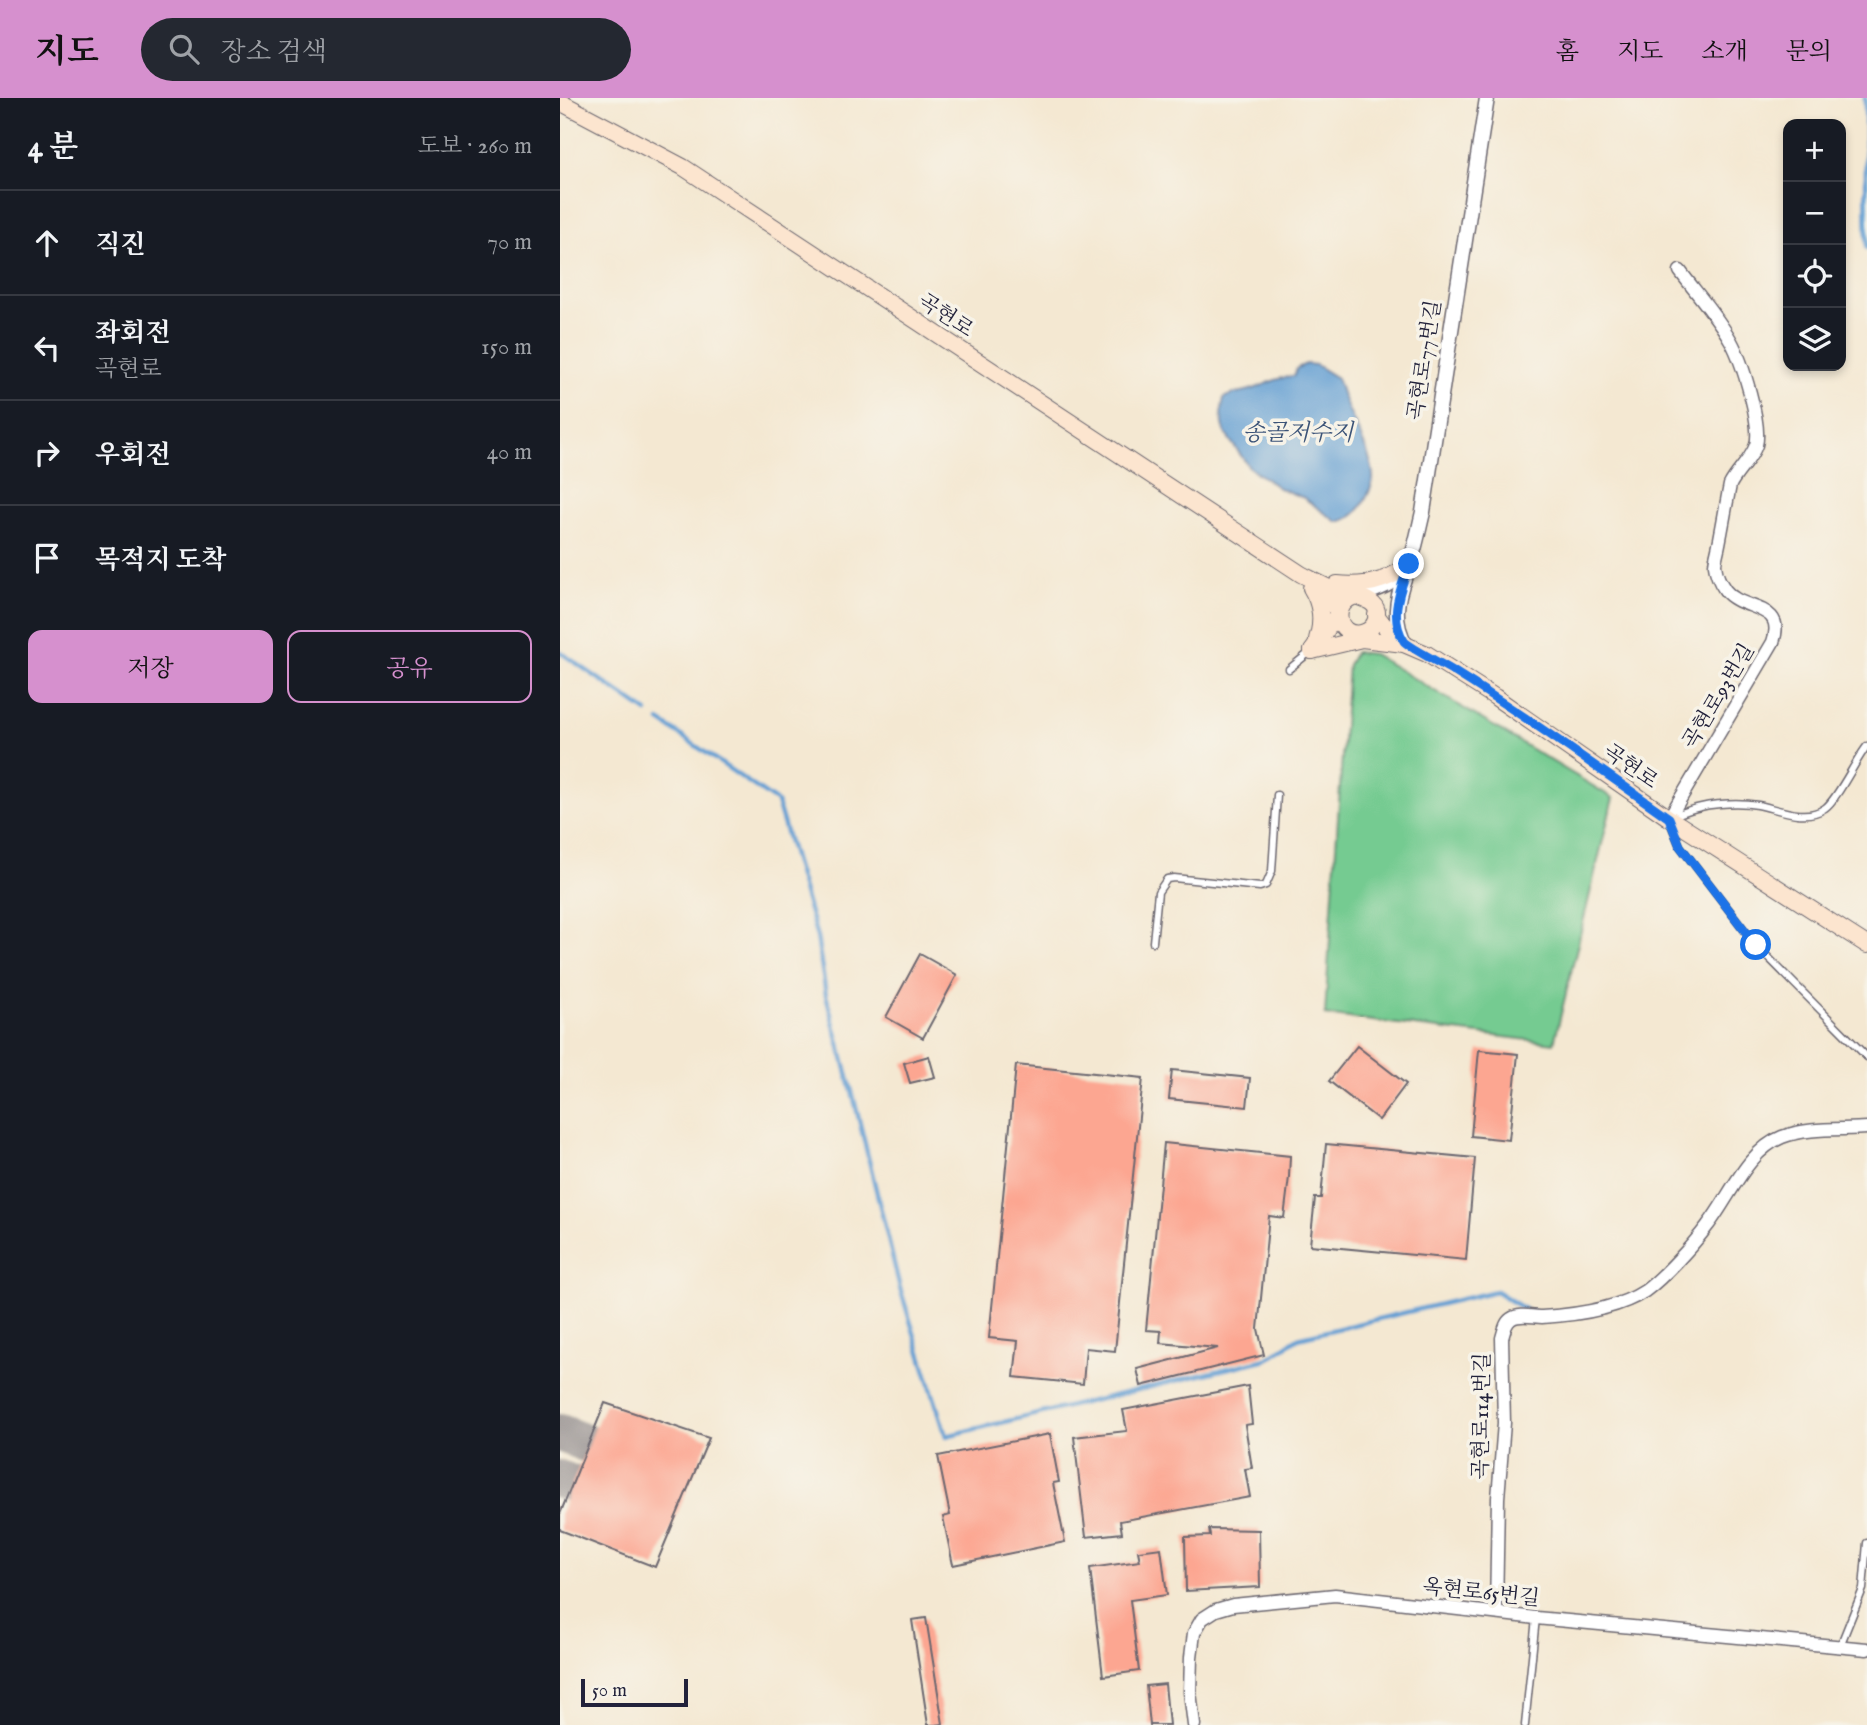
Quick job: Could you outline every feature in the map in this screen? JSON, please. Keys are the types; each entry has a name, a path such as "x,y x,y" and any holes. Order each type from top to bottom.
{"main road":[{"name":"곡현로","path":"560,102 683,167 1301,574"},
{"path":"1301,574 1323,582 1359,585 1391,578 1409,564"},
{"path":"1301,574 1340,592 1356,596"},
{"path":"1301,574 1339,612 1345,629 1354,637"},
{"path":"1301,574 1317,598 1320,608 1320,626 1311,651"},
{"path":"1311,651 1345,601 1356,596"},
{"name":"곡현로","path":"1356,596 1368,599 1376,615 1391,634 1406,645 1427,654 1495,697 1669,818 1867,945"},
{"path":"1354,637 1372,627 1376,615"},
{"path":"1311,651 1328,642 1354,637 1380,637 1406,645"}],"street":[{"name":"곡현로77번길","path":"1409,564 1423,512 1487,98"},
{"name":"곡현로93번길","path":"1669,818 1773,642 1776,632 1774,621 1768,612 1737,600 1727,593 1719,581 1715,565 1730,485 1735,474 1751,456 1758,429 1756,414 1732,342 1679,271"},
{"path":"1356,596 1394,583 1409,564"},
{"path":"1376,615 1392,595 1409,564"},
{"path":"1406,645 1397,627 1396,614 1400,588 1409,564"},
{"name":"곡현로114번길","path":"1496,1613 1498,1498 1504,1423 1502,1338 1511,1318 1543,1317 1628,1302 1648,1289 1695,1241 1755,1156 1769,1142 1785,1135 1804,1132 1867,1128"},
{"name":"옥현로65번길","path":"1194,1725 1190,1692 1194,1633 1202,1619 1233,1605 1335,1595 1536,1618 1867,1649"}],"lane":[{"path":"1289,669 1311,651"},
{"path":"1867,746 1856,759 1829,806 1818,813 1781,812 1757,805 1722,804 1701,806 1669,818 1680,846 1756,945 1867,1056"},
{"path":"1153,942 1158,892 1167,879 1260,887 1266,885 1272,871 1277,795"},
{"path":"1840,1646 1863,1589 1867,1543"},
{"path":"1525,1725 1536,1618"}],"green space":[{"path":"1355,652 1373,654 1613,798 1554,1043 1325,1015 1348,665"}],"water":[{"name":"송골저수지","path":"1306,364 1316,365 1337,378 1373,472 1372,485 1360,508 1354,515 1342,521 1337,522 1304,498 1279,488 1250,468 1225,433 1221,414 1224,398 1294,376 1297,368"}],"building":[{"path":"920,954 957,975 923,1038 886,1017"},
{"path":"1357,1046 1406,1084 1379,1120 1329,1081"},
{"path":"1479,1050 1518,1054 1509,1140 1471,1136"},
{"path":"929,1056 935,1077 910,1083 904,1063"},
{"path":"1016,1065 1143,1078 1115,1351 1086,1348 1083,1384 1014,1377 1018,1341 989,1338"},
{"path":"1172,1070 1250,1078 1247,1107 1169,1099"},
{"path":"1164,1143 1290,1156 1289,1177 1284,1218 1269,1216 1258,1329 1264,1355 1141,1386 1137,1369 1218,1348 1160,1343 1161,1331 1146,1330"},
{"path":"1326,1144 1475,1158 1466,1260 1310,1245 1315,1198 1321,1198"},
{"path":"1248,1386 1252,1424 1245,1425 1252,1468 1245,1469 1250,1497 1120,1521 1122,1533 1086,1537 1074,1437 1127,1431 1123,1410"},
{"path":"605,1403 709,1438 655,1567 560,1530 560,1514"},
{"path":"1050,1434 1059,1482 1053,1483 1065,1542 953,1565 943,1517 950,1515 938,1456"},
{"path":"1209,1529 1259,1530 1260,1587 1186,1591 1185,1537 1210,1536"},
{"path":"1161,1548 1167,1595 1130,1600 1139,1671 1103,1676 1090,1568 1140,1561 1138,1551"},
{"path":"926,1618 943,1724 936,1725 928,1725 912,1620"},
{"path":"1165,1684 1169,1725 1150,1725 1146,1686"}],"waterway":[{"path":"1865,98 1867,248"},
{"path":"560,652 647,712"},
{"path":"660,721 777,802 817,937 826,995 900,1288 946,1436 1267,1359 1298,1338 1496,1291 1524,1309"}],"taxiway":[{"path":"560,1433 585,1443"},
{"path":"560,1479 571,1483"}],"route":[{"path":"1409,564 1400,588 1396,614 1397,627 1406,645 1427,654 1495,697 1669,818 1680,846 1756,945"}]}
